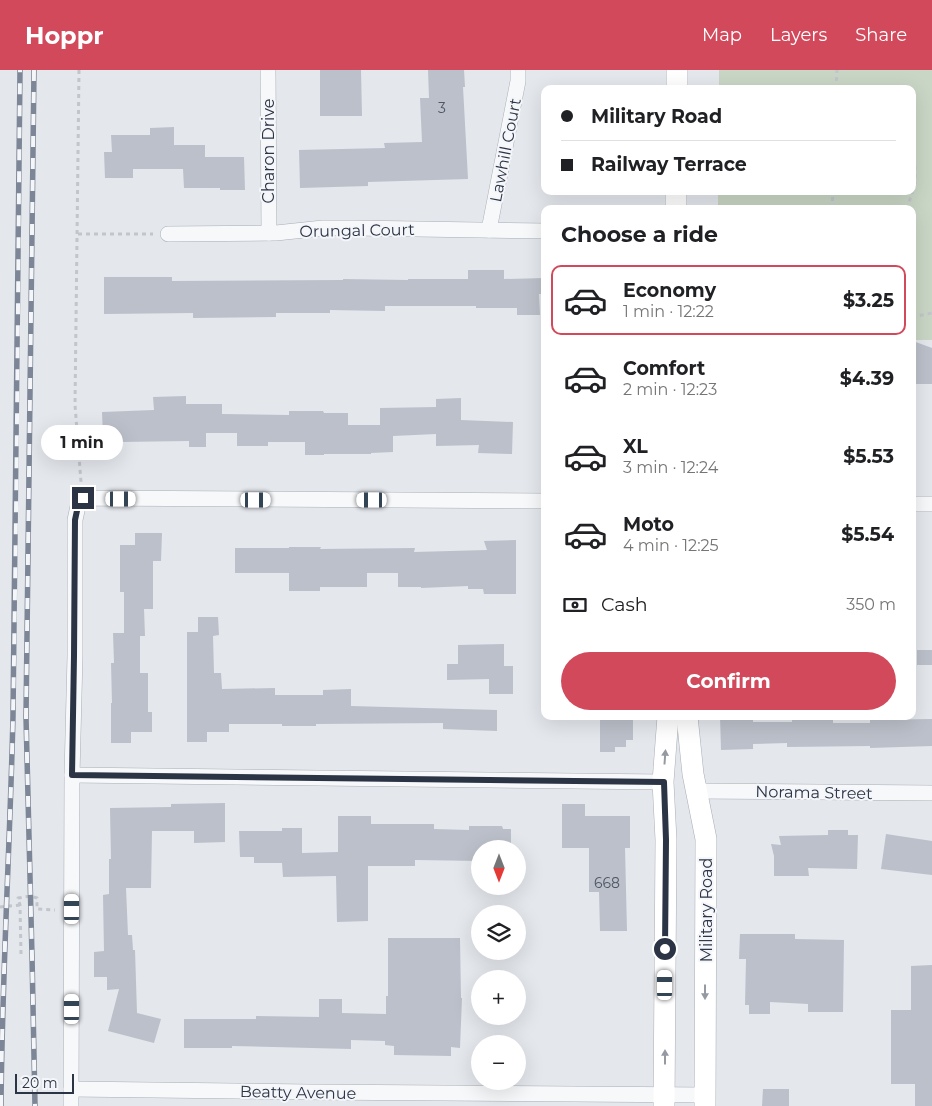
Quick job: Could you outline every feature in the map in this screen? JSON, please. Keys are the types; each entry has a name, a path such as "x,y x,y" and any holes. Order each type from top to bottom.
{"street":[{"name":"Charon Drive","path":"268,70 269,233"},
{"name":"Lawhill Court","path":"489,230 518,81 518,70"},
{"path":"677,70 677,85"},
{"name":"Orungal Court","path":"168,234 269,233 323,228 541,231"},
{"path":"71,1106 75,520 78,506 83,498 541,501"},
{"path":"916,504 932,504"},
{"path":"664,1100 666,840 664,782 668,720"},
{"name":"Military Road","path":"687,720 693,774 706,839 705,1100"},
{"path":"72,775 664,782"},
{"name":"Norama Street","path":"696,791 932,793"},
{"name":"Beatty Avenue","path":"71,1089 309,1099 705,1100"}],"path":[{"path":"79,70 74,405 83,498"},
{"path":"836,85 837,70"},
{"path":"78,234 168,234"},
{"path":"916,316 932,313"},
{"path":"20,954 20,905 18,898 31,896 37,898 38,909 72,909"},
{"path":"0,907 20,905"}],"green space":[{"path":"719,70 932,70 932,340 916,340 916,205 718,205 718,195 916,195 916,85 719,85"}],"building":[{"path":"320,70 361,70 362,116 320,116"},
{"path":"428,70 464,70 465,87 463,87 468,179 368,182 368,186 300,188 299,150 385,148 384,143 422,142 420,98 429,98"},
{"path":"174,127 174,145 205,145 205,157 244,157 245,190 184,188 183,169 133,169 133,178 105,178 104,152 112,152 111,135 150,135 150,128"},
{"path":"468,270 504,270 504,279 541,278 541,294 539,294 540,315 517,315 517,308 476,308 476,306 385,306 385,311 330,310 330,313 276,313 276,317 193,318 193,313 104,314 104,277 172,277 172,281 468,279"},
{"path":"916,342 932,348 932,384 916,384"},
{"path":"186,396 186,404 222,404 222,414 289,415 289,411 348,413 348,425 380,425 380,408 436,407 436,399 461,398 461,420 513,422 512,454 478,453 479,445 436,446 436,434 393,436 393,452 324,455 305,455 305,442 268,442 268,446 237,446 237,433 206,433 206,447 189,447 189,441 119,442 118,436 103,436 102,412 154,410 153,397"},
{"path":"135,533 162,533 161,561 153,561 153,609 144,609 145,636 140,636 140,673 148,673 148,712 152,712 152,732 131,732 131,743 111,743 111,663 114,663 113,633 124,633 124,592 120,592 120,545 135,545"},
{"path":"516,540 516,594 484,594 483,589 468,589 468,586 398,587 398,573 367,573 367,587 320,587 320,591 289,591 289,573 235,573 235,548 415,548 414,552 487,550 484,541"},
{"path":"198,617 218,617 219,635 213,636 214,673 221,673 222,689 275,688 275,695 323,695 323,690 351,689 351,706 497,710 497,731 443,729 443,723 316,724 316,726 229,724 229,732 207,732 207,742 187,742 187,632 198,632"},
{"path":"504,644 504,666 513,666 513,694 489,694 489,679 447,680 447,664 458,664 458,645"},
{"path":"917,650 932,650 932,665 917,665"},
{"path":"932,719 932,746 870,748 870,746 787,747 787,743 753,744 753,749 721,750 720,720 792,722 792,720 833,720 833,723 870,723 870,720"},
{"path":"600,720 633,720 633,740 626,740 626,747 615,747 615,752 600,752"},
{"path":"225,803 225,842 194,843 194,831 152,831 151,888 126,888 128,935 132,935 133,950 135,950 137,1013 161,1019 154,1043 108,1031 119,989 107,990 107,977 94,977 94,952 104,951 103,895 109,894 109,859 111,859 110,808 171,807 171,804"},
{"path":"562,804 585,804 585,816 630,816 630,848 625,848 627,931 600,931 599,892 589,892 589,848 562,848"},
{"path":"338,816 371,816 371,824 434,824 434,829 469,830 469,826 502,826 503,829 511,829 511,840 471,840 471,861 415,860 415,866 368,866 368,921 337,922 336,876 283,877 282,863 254,863 254,857 240,857 239,831 282,831 282,828 302,828 302,853 338,852"},
{"path":"828,830 848,830 848,835 858,835 857,869 808,868 809,876 774,876 774,856 771,844 781,845 779,836 828,835"},
{"path":"886,834 932,841 932,875 881,869"},
{"path":"740,934 795,934 795,939 844,940 843,1012 808,1012 808,1004 770,1002 770,1014 749,1014 749,1005 745,1005 746,959 739,959"},
{"path":"388,938 460,938 462,998 460,1048 451,1047 451,1056 394,1055 394,1046 385,1045 385,1041 351,1040 351,1049 232,1046 232,1048 184,1048 184,1019 256,1019 256,1016 319,1017 319,999 342,999 342,1013 386,1014 386,996 388,996"},
{"path":"932,965 932,1106 915,1106 915,1084 891,1084 891,1010 911,1010 911,966"},
{"path":"763,1089 789,1089 789,1106 762,1106"}],"railway":[{"path":"1,1106 13,716 20,70"},
{"path":"34,70 26,717 35,1106"}],"route":[{"path":"83,498 78,506 75,520 72,775 664,782 666,840 665,949"}]}
